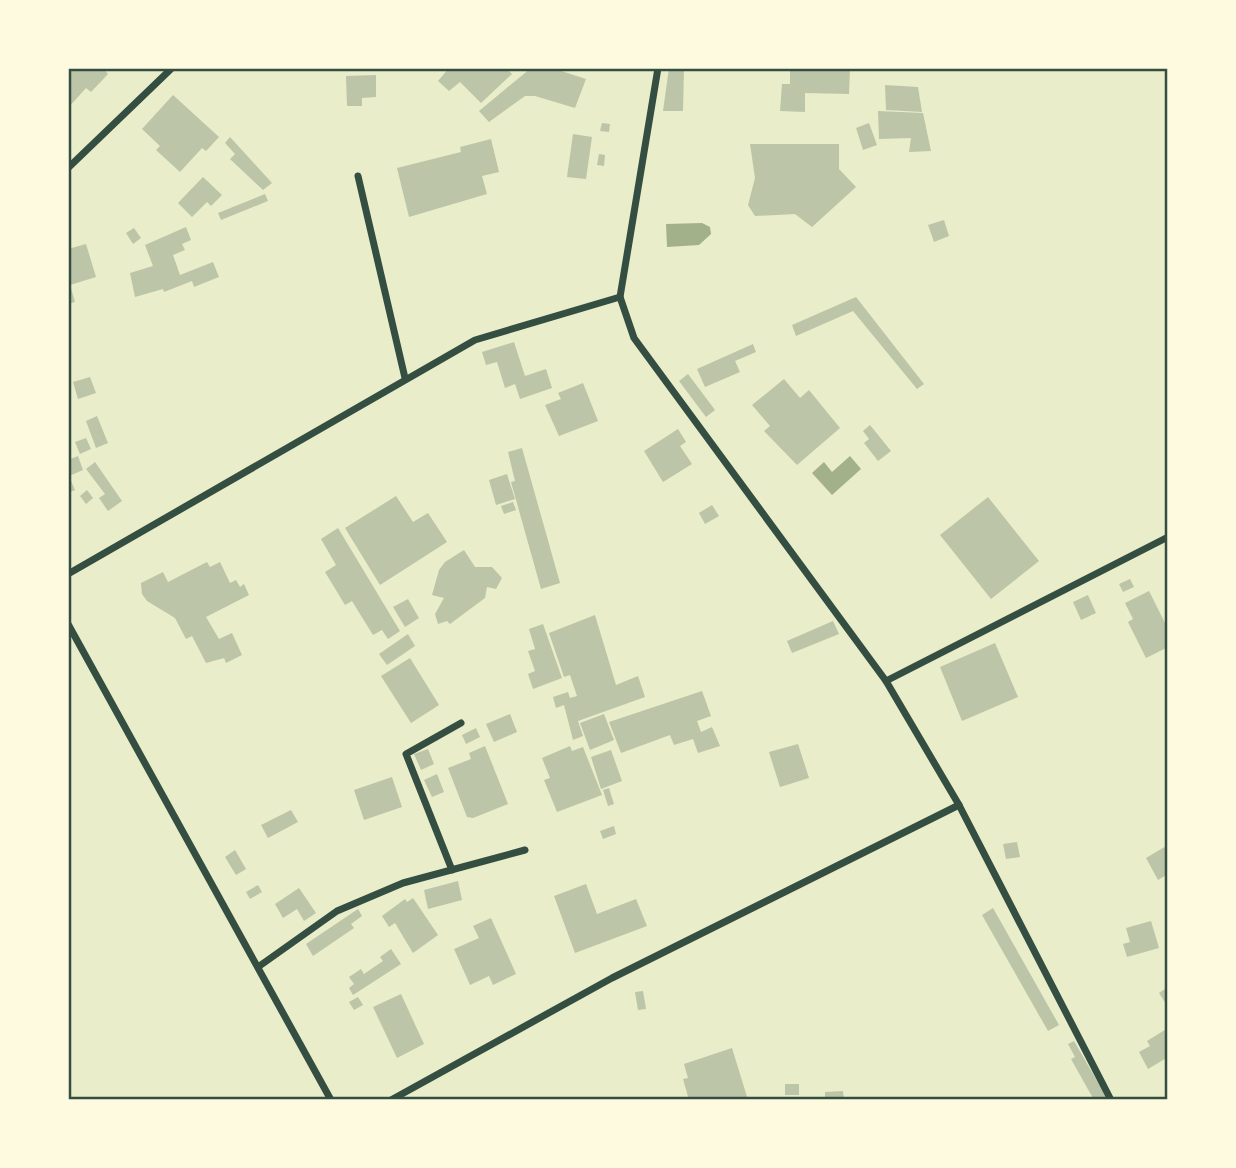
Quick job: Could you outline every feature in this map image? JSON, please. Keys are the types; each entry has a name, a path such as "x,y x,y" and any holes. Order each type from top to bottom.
{"street":[{"path":"68,168 172,68"},
{"path":"658,68 620,296 634,338 886,681 959,805 1111,1100"},
{"path":"358,176 405,378"},
{"path":"68,574 475,340 620,296"},
{"path":"886,681 1168,537"},
{"path":"68,624 331,1100"},
{"path":"452,870 407,754 461,723"},
{"path":"391,1100 601,984 959,805"},
{"path":"258,967 337,911 403,883 525,850"}],"shaded area":[{"path":"702,223 710,227 711,234 699,245 667,247 666,224"},
{"path":"850,456 861,469 832,495 812,473 824,462 832,472"}],"building":[{"path":"68,68 103,68 108,74 91,92 86,88 68,108"},
{"path":"449,68 506,68 512,74 481,103 460,82 449,91 438,81"},
{"path":"531,68 552,68 586,79 575,108 535,96 525,96 489,122 479,111"},
{"path":"669,68 684,69 683,111 663,111"},
{"path":"790,68 850,68 849,94 805,93 805,112 780,111 782,84 790,84"},
{"path":"376,75 376,97 362,98 362,106 347,106 346,76"},
{"path":"885,85 918,87 922,112 886,110"},
{"path":"173,95 219,137 206,151 202,148 180,172 156,150 160,146 142,129"},
{"path":"878,111 923,113 931,151 909,152 911,138 879,139"},
{"path":"602,123 610,124 609,132 600,131"},
{"path":"869,123 877,145 863,150 856,128"},
{"path":"573,134 592,137 586,179 567,177"},
{"path":"230,137 272,183 263,190 230,159 235,154 225,143"},
{"path":"491,139 499,172 482,176 487,194 409,217 397,168 461,152 460,147"},
{"path":"750,144 839,144 839,169 856,187 812,227 795,214 755,216 748,205 755,178"},
{"path":"599,154 605,155 604,166 597,165"},
{"path":"203,177 222,195 211,206 207,202 192,217 178,203"},
{"path":"265,194 268,201 221,220 218,213"},
{"path":"944,220 949,236 934,242 928,225"},
{"path":"186,227 191,240 182,244 185,250 173,255 180,275 213,262 219,277 194,287 192,281 164,292 163,289 135,297 130,273 153,266 145,245"},
{"path":"134,228 141,238 133,244 126,233"},
{"path":"86,244 96,277 70,285 75,302 68,304 68,249"},
{"path":"856,297 924,384 917,389 853,311 796,336 792,325"},
{"path":"514,342 525,376 546,369 552,388 520,399 515,384 505,388 497,362 486,365 482,352"},
{"path":"753,344 756,352 735,361 740,372 705,387 697,369"},
{"path":"688,374 715,410 706,417 679,381"},
{"path":"90,377 96,393 78,399 73,382"},
{"path":"784,379 800,398 809,390 840,428 797,465 764,431 770,426 752,405"},
{"path":"583,383 598,421 559,436 545,405 561,399 558,393"},
{"path":"97,416 108,443 96,448 86,421"},
{"path":"870,425 891,451 878,461 864,443 869,439 863,431"},
{"path":"678,429 686,442 680,446 692,464 663,482 644,451"},
{"path":"86,438 91,449 80,454 75,442"},
{"path":"522,448 560,583 541,589 511,482 515,481 508,452"},
{"path":"78,456 83,470 69,476 75,490 68,493 68,460"},
{"path":"95,462 122,501 108,511 99,498 105,494 86,469"},
{"path":"507,474 515,499 496,505 489,480"},
{"path":"87,490 93,498 86,504 80,496"},
{"path":"396,496 413,522 428,513 447,542 380,585 345,528"},
{"path":"988,497 1039,561 991,599 940,535"},
{"path":"513,502 516,510 504,514 501,506"},
{"path":"712,505 719,516 705,524 699,513"},
{"path":"338,528 400,631 388,639 382,630 373,635 352,601 345,605 325,572 336,565 321,539"},
{"path":"464,550 475,567 492,567 502,578 496,589 487,587 485,598 450,624 447,621 438,624 435,614 444,598 432,595 439,570 445,562"},
{"path":"207,562 210,567 220,562 230,583 236,580 240,587 244,584 249,595 206,617 219,639 232,633 242,655 226,663 224,658 206,663 192,636 186,639 175,618 147,601 142,594 141,583 163,572 168,582"},
{"path":"1130,579 1134,587 1123,592 1119,584"},
{"path":"1149,591 1168,629 1168,647 1146,658 1128,622 1133,619 1125,603"},
{"path":"1088,595 1096,613 1081,620 1073,602"},
{"path":"408,599 419,618 405,627 393,607"},
{"path":"595,615 616,685 638,676 645,697 578,721 583,736 573,740 564,705 556,708 553,697 568,692 570,698 577,696 570,675 564,677 549,633"},
{"path":"833,621 839,634 792,653 787,641"},
{"path":"543,624 562,678 533,689 528,674 535,671 528,651 535,649 529,629"},
{"path":"408,634 415,646 387,665 379,654"},
{"path":"995,643 1018,697 962,721 940,667"},
{"path":"410,658 439,705 411,723 381,676"},
{"path":"702,691 711,716 697,721 701,732 712,727 720,746 698,753 693,739 674,745 670,735 621,753 609,722"},
{"path":"510,714 517,732 494,742 486,724"},
{"path":"604,714 614,740 590,750 580,723"},
{"path":"476,728 480,737 466,744 462,735"},
{"path":"798,744 809,778 780,787 769,752"},
{"path":"485,746 508,804 473,818 467,817 448,768 471,759 469,753"},
{"path":"570,746 572,751 583,747 602,795 557,812 544,780 550,778 542,758"},
{"path":"428,749 434,764 421,770 414,754"},
{"path":"611,750 622,781 601,789 591,757"},
{"path":"437,774 444,792 432,797 424,780"},
{"path":"392,777 402,807 364,820 354,790"},
{"path":"609,788 614,804 608,806 603,790"},
{"path":"291,810 298,822 268,838 261,825"},
{"path":"614,826 616,834 603,839 600,831"},
{"path":"1017,842 1020,857 1006,859 1003,844"},
{"path":"1168,845 1168,874 1158,880 1146,858"},
{"path":"235,850 246,869 236,875 225,857"},
{"path":"458,881 462,900 428,909 424,890"},
{"path":"586,884 597,914 636,899 647,926 575,953 554,896"},
{"path":"258,885 262,892 250,899 246,892"},
{"path":"299,888 316,913 304,921 297,909 283,918 275,904"},
{"path":"413,898 438,935 413,953 395,923 389,927 382,916 405,899 407,902"},
{"path":"993,908 1059,1025 1048,1031 982,915"},
{"path":"358,909 362,916 351,924 354,928 313,956 306,944"},
{"path":"491,918 516,974 493,985 489,976 470,985 454,949 479,938 473,926"},
{"path":"1151,921 1159,948 1127,957 1123,944 1130,942 1126,928"},
{"path":"391,949 401,964 353,995 349,988 354,984 349,977 361,969 364,974 383,961 380,957"},
{"path":"1168,987 1168,1007 1159,993"},
{"path":"643,991 646,1009 638,1010 635,992"},
{"path":"401,994 424,1044 397,1058 373,1007"},
{"path":"358,997 363,1005 354,1010 349,1002"},
{"path":"1168,1028 1168,1057 1148,1069 1139,1052 1150,1046 1147,1041"},
{"path":"1074,1041 1108,1100 1094,1100 1071,1059 1075,1057 1068,1044"},
{"path":"732,1048 748,1100 689,1100 683,1079 688,1078 684,1064"},
{"path":"785,1084 799,1084 799,1095 785,1095"},
{"path":"843,1091 844,1100 825,1100 825,1092"}]}
